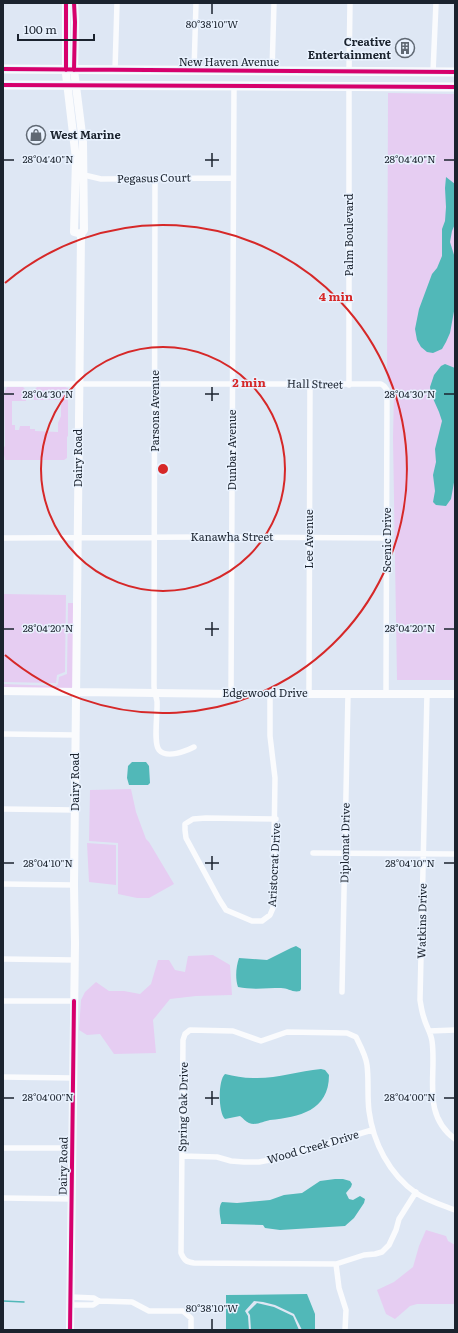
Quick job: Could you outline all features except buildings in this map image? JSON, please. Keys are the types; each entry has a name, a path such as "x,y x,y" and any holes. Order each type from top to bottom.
{"main road":[{"name":"New Haven Avenue","path":"3,70 455,72"},
{"path":"168,86 184,81 191,76 194,71"},
{"path":"234,86 242,77 256,71"},
{"path":"326,86 346,77 348,71"},
{"path":"348,86 356,77 368,72"},
{"path":"414,87 426,81 433,72"},
{"path":"3,84 455,87"}],"street":[{"name":"Dairy Road","path":"66,3 70,70 83,142 84,175 84,230 81,234 78,384 74,1002 70,1330"},
{"name":"Dairy Road","path":"70,70 75,22 74,3"},
{"path":"116,70 117,3"},
{"path":"194,71 196,3"},
{"path":"272,71 274,3"},
{"path":"348,71 350,3"},
{"path":"433,72 436,3"},
{"name":"Dairy Road","path":"72,85 76,159 74,232 81,234"},
{"name":"Dunbar Avenue","path":"231,694 234,86"},
{"name":"Palm Boulevard","path":"348,86 349,385"},
{"name":"Pegasus Court","path":"75,172 101,179 234,178"},
{"name":"Parsons Avenue","path":"155,178 154,686 157,700 157,743 159,750 164,753 171,754 183,752 194,747"},
{"name":"Hall Street","path":"3,384 381,384 384,386"},
{"name":"Lee Avenue","path":"309,694 310,384"},
{"name":"Scenic Drive","path":"384,386 387,390 386,694"},
{"name":"Kanawha Street","path":"3,538 77,536 387,538"},
{"name":"Edgewood Drive","path":"3,691 231,694 455,694"},
{"name":"Aristocrat Drive","path":"270,694 270,736 275,778 276,819 273,908 270,914 262,921 252,921 226,910 186,838 184,830 185,824 193,819 206,818 276,819"},
{"name":"Diplomat Drive","path":"342,992 348,694"},
{"name":"Watkins Drive","path":"427,694 420,1000 423,1017 430,1031 432,1042 433,1102 439,1122 448,1134 455,1139"},
{"path":"3,734 75,735"},
{"path":"3,809 75,810"},
{"path":"313,853 455,854"},
{"path":"3,884 74,885"},
{"path":"3,959 74,960"},
{"path":"3,1001 74,1002"},
{"name":"Spring Oak Drive","path":"416,1192 399,1219 389,1245 382,1252 364,1255 336,1264 188,1262 184,1259 181,1253 183,1040 185,1034 190,1030 233,1031 261,1041 287,1032 347,1033 356,1037 367,1064 368,1099 372,1130 379,1148 390,1166 402,1180 416,1192 432,1202 455,1210"},
{"path":"430,1031 455,1030"},
{"path":"3,1077 73,1078"},
{"name":"Wood Creek Drive","path":"182,1156 217,1157 231,1161 259,1162 275,1159 372,1130"},
{"path":"3,1148 72,1148"},
{"path":"3,1198 72,1199"},
{"path":"336,1264 339,1288 346,1310 346,1330"},
{"path":"71,1301 94,1298 99,1301 132,1302 148,1311 183,1312 191,1318 191,1330"}],"shaded area":[{"path":"388,93 455,94 455,680 397,680 393,438 394,393 387,379"},
{"path":"446,177 455,184 455,224 450,242 455,258 455,306 450,333 446,342 442,349 433,353 427,352 421,347 417,340 415,329 419,309 432,274 437,268 442,256 442,229 445,221 446,207"},
{"path":"445,364 455,368 455,477 451,499 446,506 436,505 433,502 435,491 433,475 436,462 435,449 442,421 431,394 430,387 434,375 441,366"},
{"path":"7,387 23,387 26,390 26,401 12,401 12,425 15,425 15,430 19,430 20,426 30,426 30,429 35,429 35,431 58,432 58,423 61,416 61,400 34,400 34,390 37,387 68,388 67,458 64,460 5,460 3,448 5,446 4,393"},
{"path":"3,594 66,595 65,672 57,675 56,683 3,682"},
{"path":"68,603 73,603 73,689 3,688 3,684 56,686 58,684 59,677 67,674"},
{"path":"132,762 146,762 149,766 150,783 148,785 129,785 127,778 128,766"},
{"path":"131,789 136,812 146,839 174,884 149,898 137,898 118,894 118,843 89,841 90,790"},
{"path":"87,843 116,845 116,885 89,882"},
{"path":"296,946 301,949 300,991 281,988 254,989 238,987 236,972 239,958 267,960"},
{"path":"213,955 230,965 232,995 196,996 170,999 153,1020 156,1053 114,1054 100,1034 87,1035 79,1030 81,1000 85,992 96,982 109,991 124,991 140,994 151,984 158,960 169,960 175,970 185,972 188,956"},
{"path":"321,1069 325,1070 329,1075 328,1087 324,1097 310,1110 291,1117 254,1124 248,1122 240,1116 225,1119 223,1115 220,1103 220,1089 225,1074 246,1078 262,1078"},
{"path":"335,1179 350,1181 352,1184 351,1187 346,1193 349,1199 353,1200 360,1196 365,1199 354,1218 345,1226 280,1230 265,1228 263,1225 221,1224 220,1209 222,1202 237,1203 270,1200 284,1195 302,1193 320,1181"},
{"path":"426,1230 446,1236 448,1241 455,1245 455,1304 417,1304 410,1306 395,1319 386,1314 377,1290 394,1282 413,1267 419,1246"},
{"path":"307,1294 315,1314 315,1330 302,1330 294,1314 275,1305 254,1301 245,1311 248,1316 249,1330 226,1330 226,1295"},
{"path":"257,1303 274,1307 293,1316 299,1330 251,1330 250,1315 248,1312"}],"waterway":[{"path":"3,1301 24,1302"}],"cycle path":[{"path":"66,3 66,70"},
{"path":"74,3 74,70"},
{"path":"3,69 455,72"},
{"path":"3,85 455,87"},
{"path":"70,1330 74,1001"}],"place":[{"name":"Creative Entertainment","path":"405,48"},
{"name":"West Marine","path":"36,135"}]}
